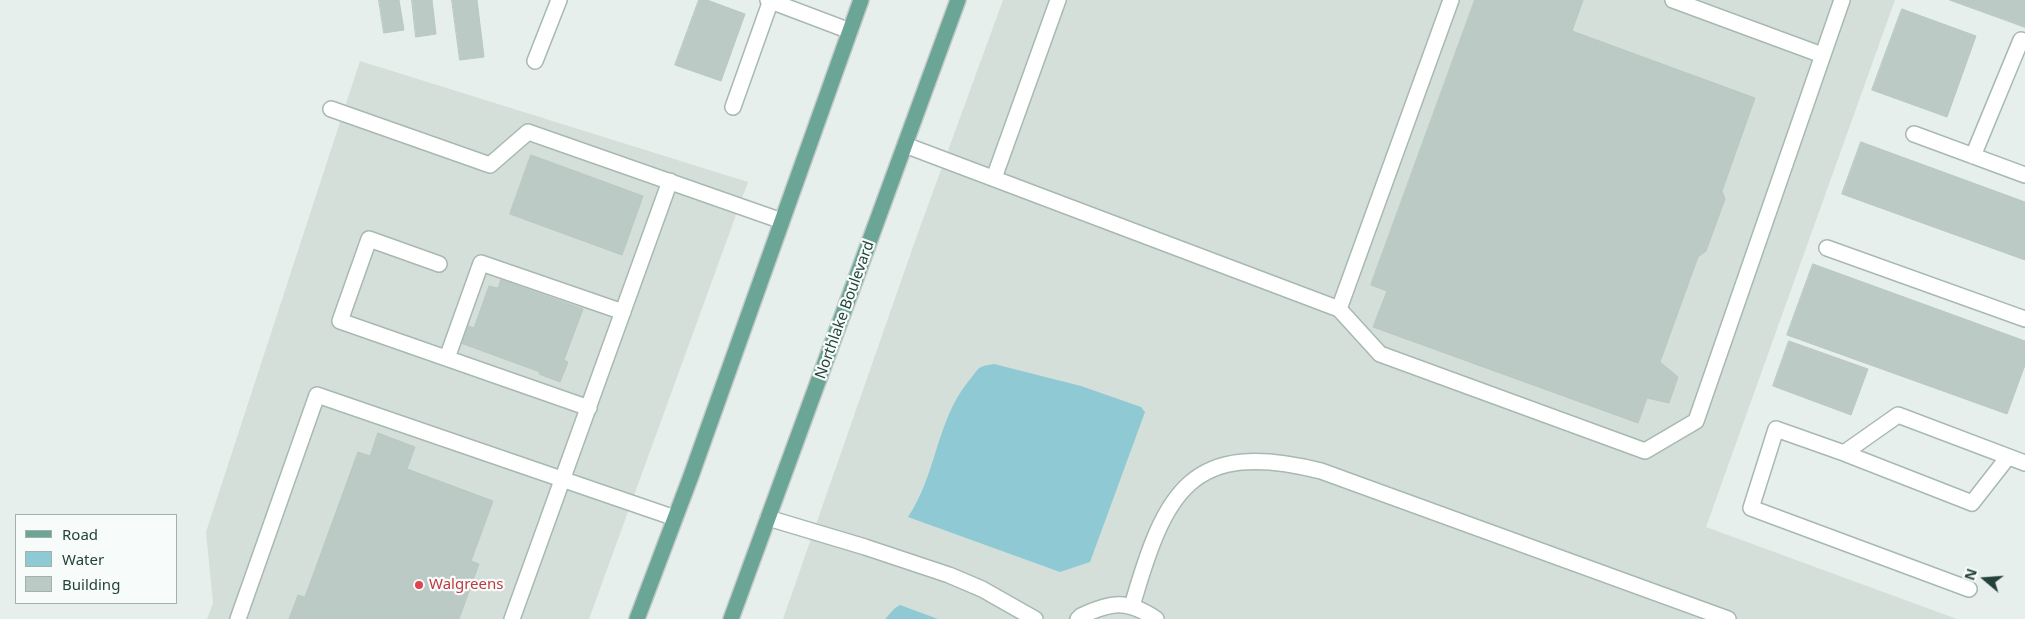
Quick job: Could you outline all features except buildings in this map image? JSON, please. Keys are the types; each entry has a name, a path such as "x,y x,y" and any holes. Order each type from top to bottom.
{"main road":[{"path":"637,619 861,0"},
{"name":"Northlake Boulevard","path":"731,619 958,0"}],"street":[{"path":"536,60 559,0"},
{"path":"733,107 770,0 850,31"},
{"path":"994,178 1058,0"},
{"path":"1339,310 1451,0"},
{"path":"1673,0 1710,6 1822,55"},
{"path":"905,145 1339,310 1380,354 1645,451 1696,421 1842,0"},
{"path":"1973,156 2021,40 2025,42"},
{"path":"331,109 490,165 528,132 782,221"},
{"path":"1914,134 2025,175"},
{"path":"512,619 670,181"},
{"path":"439,264 369,239 340,321 589,408"},
{"path":"1827,248 2025,319"},
{"path":"447,358 481,263 623,312"},
{"path":"238,619 317,395 675,518"},
{"path":"1844,453 1898,415 2025,464"},
{"path":"1969,588 1751,508 1776,429 1844,453 1972,503 2008,457"},
{"path":"1132,606 1142,571 1163,519 1189,483 1203,472 1218,466 1239,462 1270,462 1293,464 1321,471 1728,619"},
{"path":"768,518 949,575 982,589 1035,619"},
{"path":"1078,619 1105,605 1132,606 1156,619"}],"shaded area":[{"path":"1003,0 1895,0 1706,527 1957,619 783,619 915,241"},
{"path":"360,61 748,182 589,619 207,619 213,603 206,532"}],"water":[{"path":"994,364 1081,386 1141,407 1145,412 1090,562 1060,572 908,517 925,484 942,432 957,399 979,368"},
{"path":"900,605 938,619 885,619"}],"place":[{"name":"Walgreens","path":"419,585"}]}
